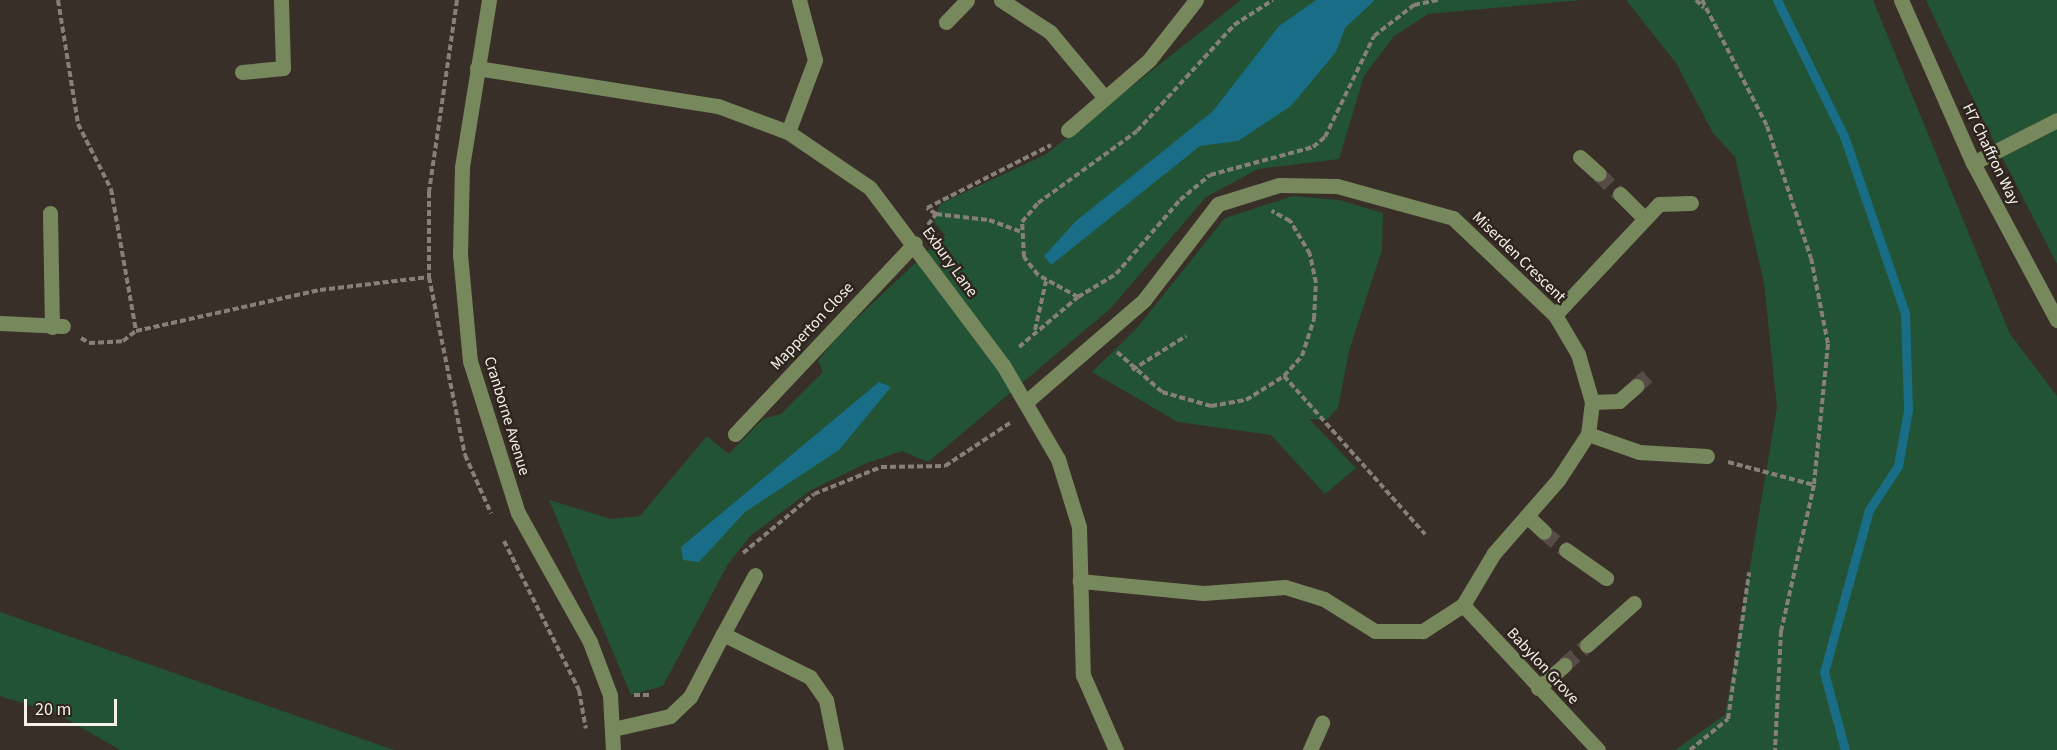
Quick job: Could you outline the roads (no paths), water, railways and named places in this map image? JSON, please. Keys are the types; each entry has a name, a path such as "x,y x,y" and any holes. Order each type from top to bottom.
{"street":[{"path":"242,72 283,68 281,0"},
{"name":"Cranborne Avenue","path":"489,0 462,167 460,243 470,361 518,513 590,642 610,695 613,750"},
{"path":"788,132 815,60 799,0"},
{"path":"946,22 966,0"},
{"path":"1001,0 1050,32 1105,98"},
{"path":"1068,130 1149,60 1196,0"},
{"name":"H7 Chaffron Way","path":"1902,0 1972,163 2057,320"},
{"name":"Exbury Lane","path":"477,68 718,106 788,132 870,188 915,243 1029,406 1058,459 1079,527 1083,675 1116,750"},
{"path":"1972,163 2057,120"},
{"path":"1580,157 1599,174"},
{"name":"Miserden Crescent","path":"1029,406 1103,335 1144,300 1218,204 1279,185 1337,186 1453,218 1555,315 1578,354 1592,402 1588,434 1527,516 1494,553 1463,605 1424,631 1375,631 1324,599 1285,587 1203,593 1080,581"},
{"path":"1620,194 1645,219"},
{"path":"1555,315 1659,204 1691,203"},
{"path":"0,323 57,326 50,213"},
{"name":"Mapperton Close","path":"735,434 915,243"},
{"path":"1592,402 1619,400 1636,386"},
{"path":"1588,434 1639,452 1707,456"},
{"path":"1527,516 1544,531"},
{"path":"1566,550 1606,578"},
{"path":"613,729 670,716 690,697 756,575"},
{"path":"1587,645 1634,603"},
{"name":"Babylon Grove","path":"1463,605 1598,750"},
{"path":"723,634 810,677 826,700 836,750"},
{"path":"1538,688 1564,665"},
{"path":"1310,750 1323,723"}],"water":[{"path":"1316,0 1375,0 1345,28 1336,52 1291,106 1238,141 1200,146 1051,265 1044,256 1076,221 1213,111 1279,26"},
{"path":"879,382 891,387 839,450 745,512 699,562 683,560 681,547"}],"waterway":[{"path":"1777,0 1844,136 1905,313 1908,410 1898,466 1869,510 1824,672 1845,750"}],"tunnel":[{"path":"1599,174 1620,194"},
{"path":"1636,386 1650,374"},
{"path":"1544,532 1566,550"},
{"path":"1564,665 1587,645"}]}
